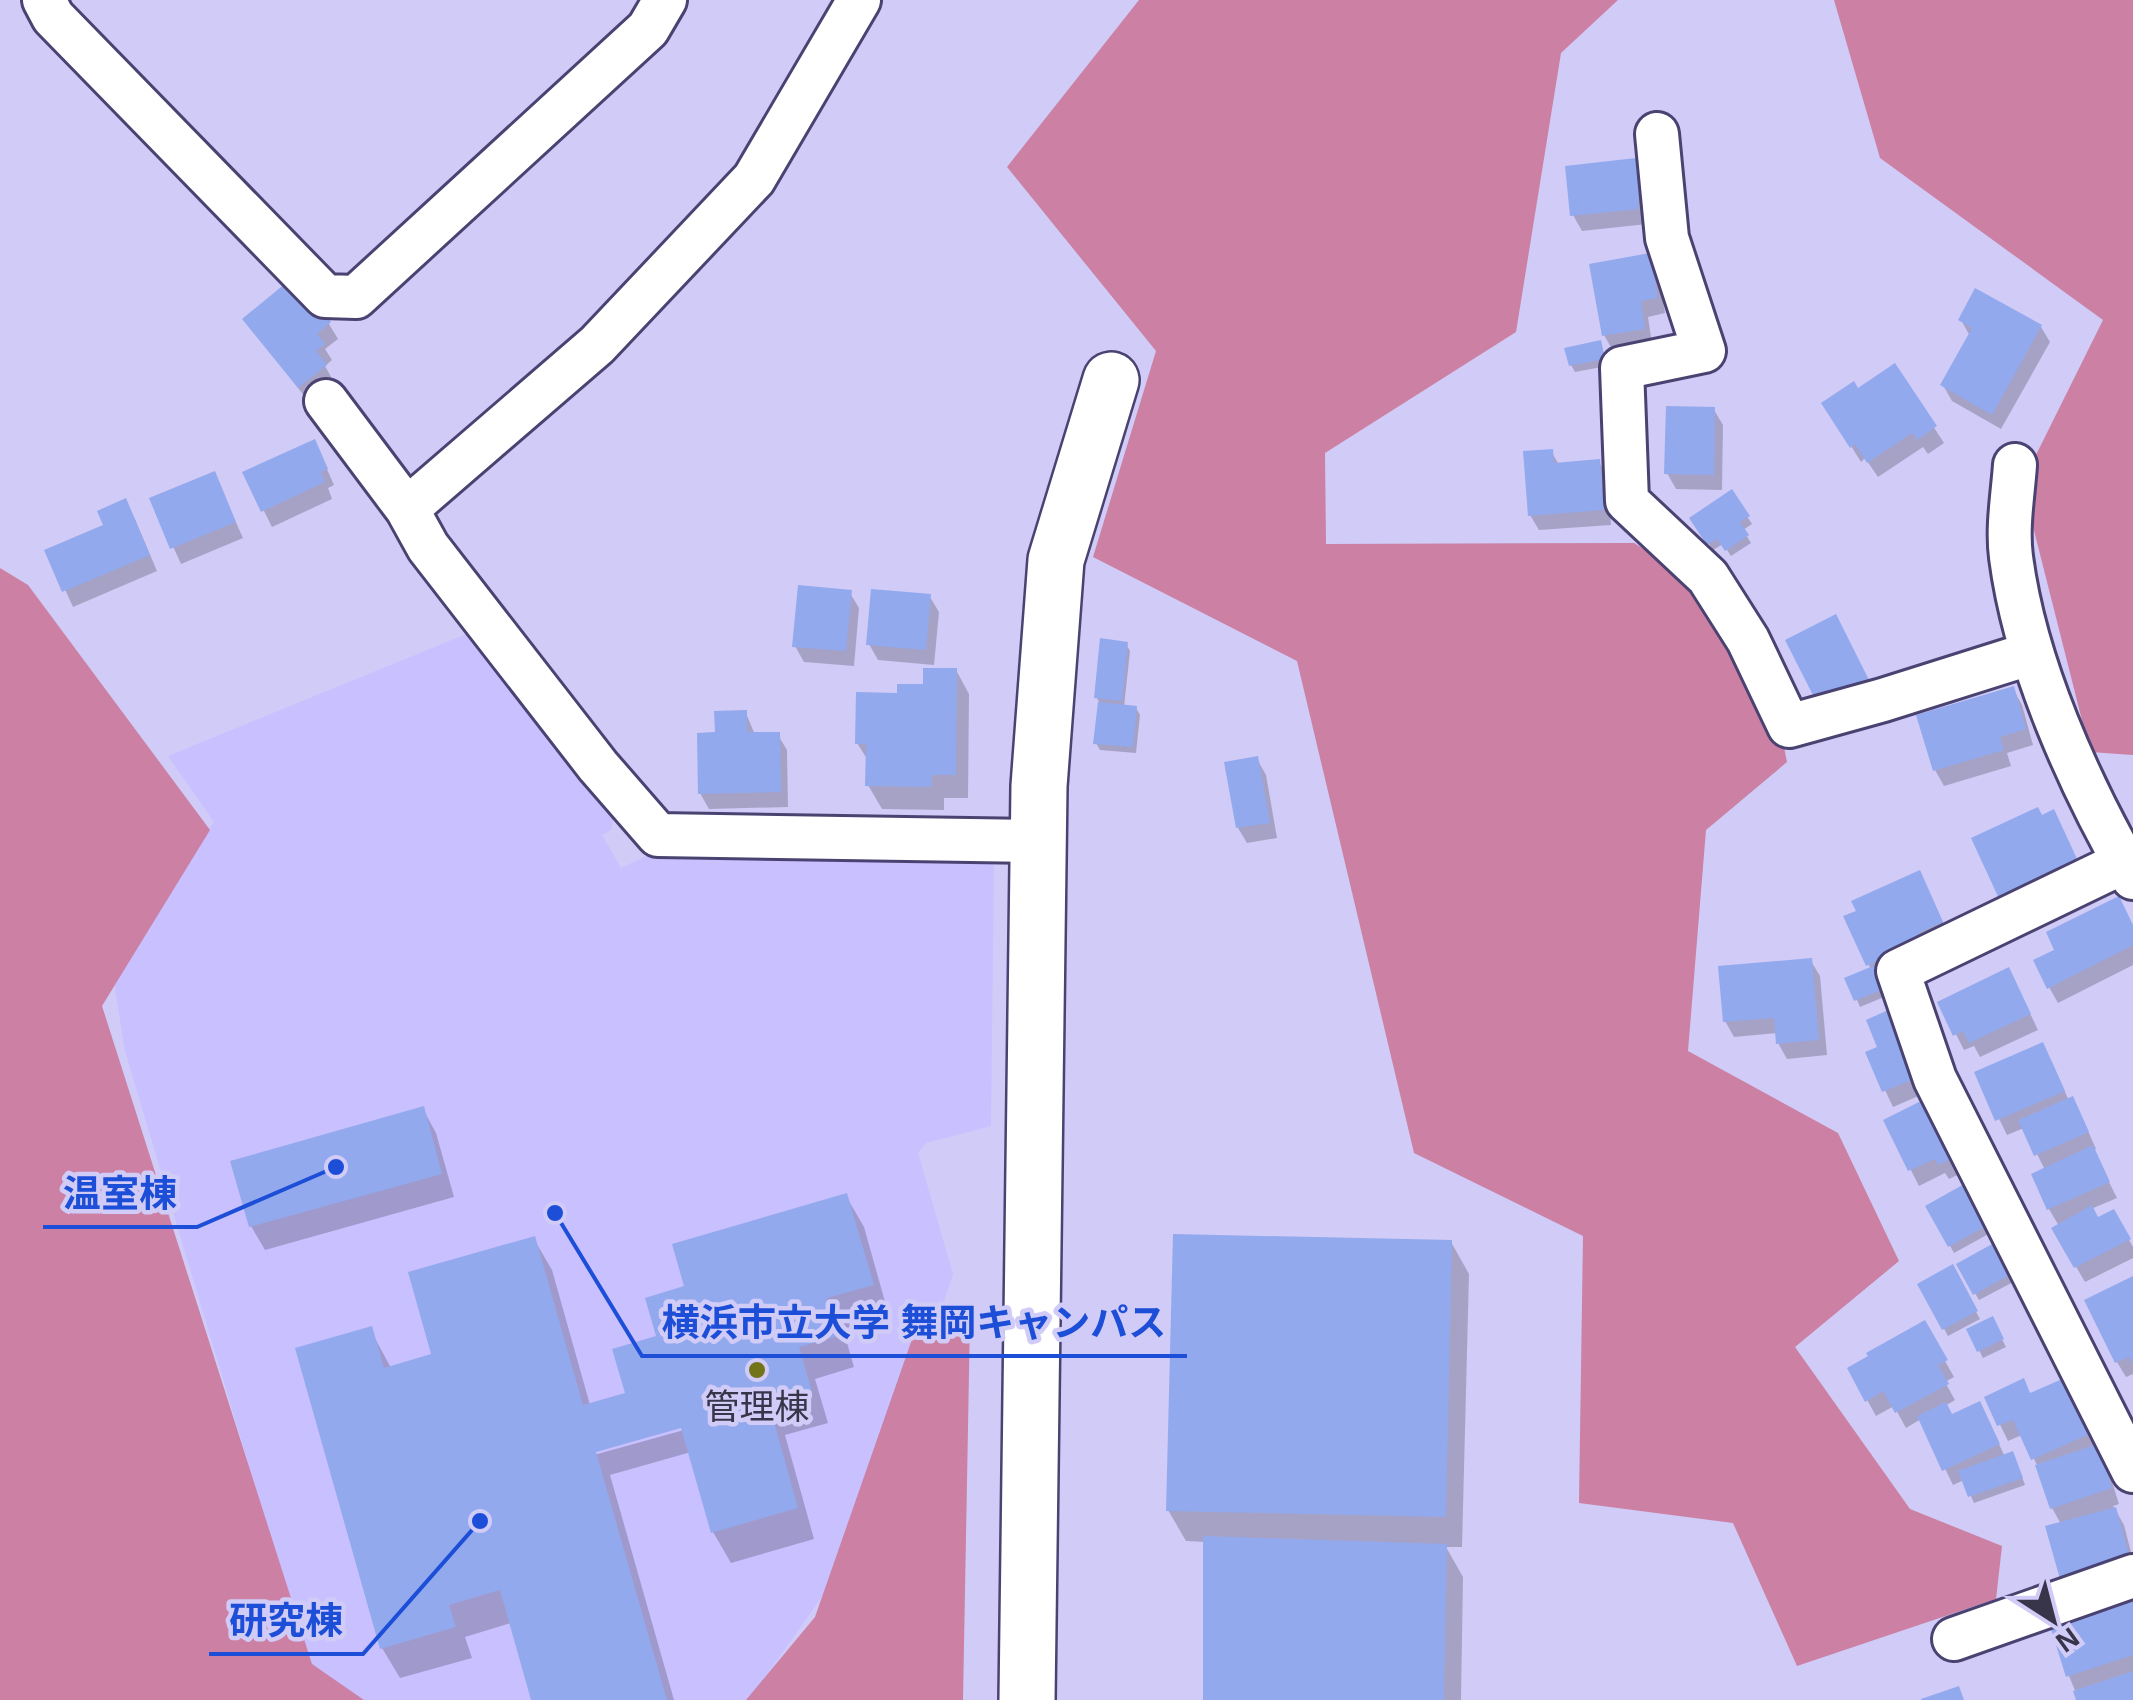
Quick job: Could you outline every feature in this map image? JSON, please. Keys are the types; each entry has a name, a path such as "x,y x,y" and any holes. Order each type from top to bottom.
{"street":[{"path":"44,0 53,17 325,296 356,298 648,29 664,0"},
{"path":"407,509 597,345 754,179 859,0"},
{"path":"1657,134 1667,238 1704,351 1622,368 1626,501 1708,577 1748,640 1789,726 2032,653"},
{"path":"1027,1700 1036,841 1056,560 1111,380"},
{"path":"326,402 407,509 428,547 598,766 658,835 1036,841"},
{"path":"2015,464 2010,554 2032,653 2057,724 2128,870 1898,971 1935,1079 2133,1471"},
{"path":"1954,1639 2133,1576"}],"shaded area":[{"path":"1139,0 1618,0 1561,53 1516,332 1325,453 1326,544 1634,543 1758,620 1787,762 1706,830 1688,1051 1838,1133 1899,1261 1795,1347 1910,1509 2002,1546 1996,1599 1797,1666 1733,1523 1579,1503 1583,1236 1414,1153 1297,661 1093,557 1156,351 1007,167"},
{"path":"1834,0 2133,0 2133,755 2090,752 2022,483 2103,320 1880,158"},
{"path":"0,568 28,585 210,830 102,1006 312,1664 364,1700 0,1700"},
{"path":"474,631 616,806 611,830 602,835 621,868 653,853 994,854 991,1126 926,1143 918,1153 953,1274 869,1530 749,1700 319,1700 125,1051 110,957 214,822 168,756"},
{"path":"970,1318 963,1700 746,1700 815,1617 917,1325"}],"building":[{"path":"1645,157 1649,197 1638,198 1639,209 1570,216 1565,166"},
{"path":"1650,253 1658,298 1641,301 1645,329 1602,336 1589,264"},
{"path":"286,283 309,312 317,305 331,322 317,334 325,344 316,351 327,365 298,388 242,319"},
{"path":"1975,288 2042,325 1992,415 1940,385 1972,328 1958,320"},
{"path":"1601,340 1605,359 1569,366 1564,348"},
{"path":"1895,363 1937,426 1917,440 1912,433 1867,463 1855,444 1850,448 1821,403 1854,381 1858,388"},
{"path":"1666,406 1715,407 1714,475 1664,474"},
{"path":"315,439 328,469 321,472 325,482 261,512 242,472"},
{"path":"1553,449 1554,463 1600,459 1604,510 1528,516 1523,451"},
{"path":"215,471 236,522 170,549 149,498"},
{"path":"1732,489 1750,516 1740,522 1749,535 1725,551 1717,539 1707,545 1689,518"},
{"path":"126,498 150,555 62,592 44,550 103,525 97,511"},
{"path":"798,585 852,590 846,651 792,647"},
{"path":"871,589 931,594 926,650 866,645"},
{"path":"1836,614 1869,680 1818,705 1785,640"},
{"path":"1100,638 1128,642 1122,701 1094,698"},
{"path":"923,668 957,668 956,775 932,775 931,787 865,786 866,744 855,744 856,692 897,693 897,684 923,684"},
{"path":"2014,686 2026,729 2000,737 2004,750 1933,771 1916,715"},
{"path":"1098,702 1137,706 1133,747 1093,744"},
{"path":"747,710 747,732 780,732 781,792 698,794 697,733 715,732 714,711"},
{"path":"1258,756 1270,823 1236,828 1224,762"},
{"path":"2038,807 2042,815 2054,809 2078,861 2001,903 1971,838"},
{"path":"1920,870 1943,922 1919,933 1922,941 1866,966 1843,916 1856,911 1851,901"},
{"path":"2119,896 2133,925 2133,945 2047,989 2033,960 2054,950 2046,932"},
{"path":"1812,958 1819,1040 1776,1044 1774,1018 1723,1022 1718,966"},
{"path":"1885,961 1894,985 1854,1001 1844,978"},
{"path":"2009,967 2031,1014 1969,1043 1963,1031 1953,1036 1937,1002"},
{"path":"1895,1007 1924,1075 1882,1092 1865,1052 1877,1047 1866,1020"},
{"path":"2043,1042 2065,1091 1995,1121 1974,1072"},
{"path":"1931,1096 1959,1155 1938,1165 1935,1159 1908,1171 1883,1120"},
{"path":"2073,1096 2089,1132 2034,1156 2018,1120"},
{"path":"424,1106 442,1174 249,1227 230,1161"},
{"path":"2093,1145 2110,1182 2047,1210 2031,1174"},
{"path":"1966,1183 1992,1223 1948,1247 1925,1206"},
{"path":"847,1193 874,1285 827,1298 838,1336 799,1347 812,1392 769,1404 798,1508 711,1533 681,1428 596,1452 667,1700 531,1700 500,1590 449,1605 456,1627 380,1649 295,1348 372,1326 384,1368 431,1354 408,1272 535,1236 583,1405 625,1393 612,1349 656,1336 645,1298 684,1286 672,1244"},
{"path":"2092,1205 2098,1217 2114,1209 2131,1239 2074,1268 2051,1228"},
{"path":"1173,1234 1452,1240 1446,1517 1166,1511"},
{"path":"2003,1238 2019,1270 1973,1295 1956,1264"},
{"path":"1953,1264 1978,1311 1942,1330 1917,1284"},
{"path":"2133,1276 2133,1365 2129,1357 2115,1363 2084,1300"},
{"path":"1993,1316 2004,1339 1977,1352 1966,1329"},
{"path":"1925,1320 1948,1360 1938,1365 1949,1384 1895,1413 1883,1391 1865,1402 1847,1368"},
{"path":"2069,1376 2094,1432 2031,1460 2013,1420 1997,1426 1984,1397 2024,1378 2030,1393"},
{"path":"1980,1401 2000,1444 1942,1471 1917,1416 1946,1402 1952,1414"},
{"path":"2098,1444 2112,1488 2050,1509 2035,1465"},
{"path":"2013,1451 2023,1478 1968,1497 1958,1471"},
{"path":"2116,1507 2130,1559 2060,1579 2045,1526"},
{"path":"1203,1536 1447,1544 1444,1700 1203,1700"},
{"path":"2133,1599 2133,1655 2066,1677 2050,1626"},
{"path":"2133,1671 2133,1700 2076,1700 2073,1691"},
{"path":"1959,1686 1964,1700 1921,1700 1921,1699"}],"place":[{"name":"温室棟","path":"336,1167"},
{"name":"横浜市立大学 舞岡キャンパス","path":"555,1213"},
{"name":"管理棟","path":"757,1370"},
{"name":"研究棟","path":"480,1521"}]}
